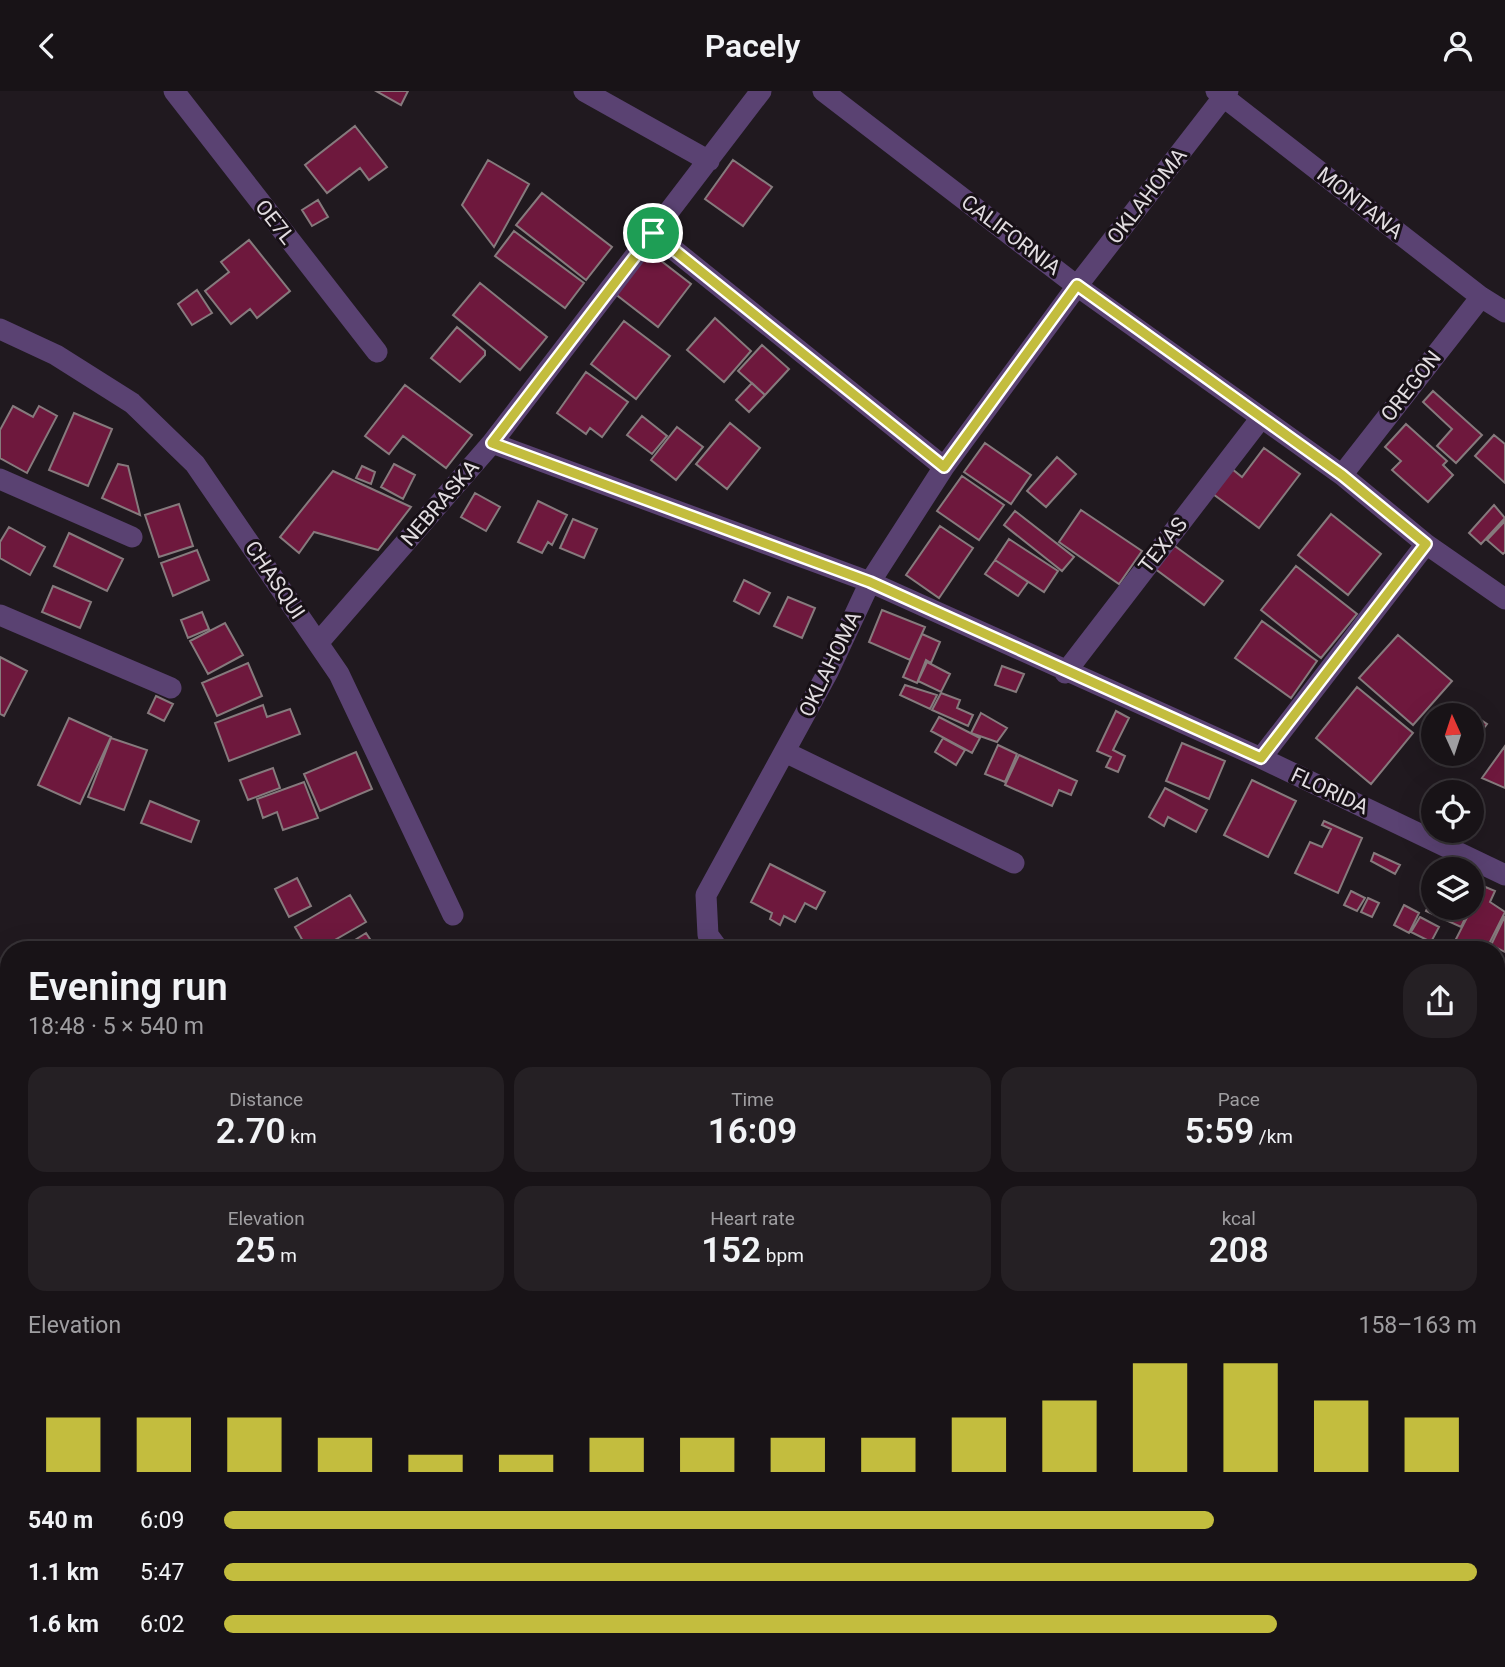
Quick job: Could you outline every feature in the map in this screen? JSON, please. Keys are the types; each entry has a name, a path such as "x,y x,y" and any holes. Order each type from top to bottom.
{"street":[{"name":"OE7L","path":"174,91 377,352"},
{"path":"584,91 709,160"},
{"name":"NEBRASKA","path":"318,643 492,443 761,91"},
{"name":"CALIFORNIA","path":"823,91 1077,285 1342,475 1426,544 1505,599"},
{"name":"OKLAHOMA","path":"712,941 708,935 706,895 828,672 870,582 944,467 1222,93"},
{"name":"MONTANA","path":"1222,93 1481,297 1505,312"},
{"path":"653,233 944,467"},
{"name":"OREGON","path":"1342,475 1481,297"},
{"name":"CHASQUI","path":"0,329 56,355 132,403 195,464 339,674 453,915"},
{"name":"TEXAS","path":"1065,673 1261,418"},
{"name":"FLORIDA","path":"492,443 870,582 1065,673 1261,758 1505,875"},
{"path":"0,479 132,537"},
{"path":"1261,758 1426,544"},
{"path":"0,615 171,688"},
{"path":"785,752 1014,863"}],"building":[{"path":"376,91 408,91 401,105"},
{"path":"355,126 387,167 369,180 360,168 327,193 305,165"},
{"path":"488,160 529,184 494,247 462,205"},
{"path":"733,160 772,187 743,226 705,199"},
{"path":"542,193 612,247 586,280 516,225"},
{"path":"318,200 328,217 312,226 302,210"},
{"path":"514,231 584,283 565,308 495,256"},
{"path":"249,240 290,291 257,318 250,309 231,324 205,291 229,272 221,262"},
{"path":"647,250 691,284 658,327 614,293"},
{"path":"480,283 547,337 520,370 453,315"},
{"path":"197,290 212,313 192,325 178,304"},
{"path":"715,318 751,351 724,382 687,350"},
{"path":"624,321 670,356 636,399 591,364"},
{"path":"457,327 485,351 485,355 460,382 431,358"},
{"path":"762,345 789,369 765,395 738,371"},
{"path":"586,372 628,402 602,437 590,428 586,434 557,413"},
{"path":"752,383 765,395 749,412 736,400"},
{"path":"405,385 472,435 446,468 403,436 389,454 365,436"},
{"path":"1433,391 1482,435 1456,463 1437,446 1452,429 1423,402"},
{"path":"13,406 33,417 39,406 57,416 27,473 0,458 0,430"},
{"path":"74,413 112,429 88,486 49,470"},
{"path":"642,416 667,436 652,454 627,435"},
{"path":"730,423 760,448 727,489 696,464"},
{"path":"1406,424 1447,461 1443,465 1453,475 1428,502 1392,470 1401,461 1385,447"},
{"path":"677,427 703,447 676,480 651,460"},
{"path":"1494,435 1505,444 1505,483 1475,456"},
{"path":"985,443 1031,475 1011,504 964,472"},
{"path":"1264,448 1300,474 1259,528 1213,494 1232,469 1242,477"},
{"path":"1057,457 1076,474 1046,507 1027,491"},
{"path":"118,464 128,466 140,515 102,498"},
{"path":"394,464 415,475 403,499 381,487"},
{"path":"362,466 375,472 371,484 356,478"},
{"path":"333,471 411,507 378,550 314,532 299,553 280,537"},
{"path":"962,476 1004,505 979,540 937,511"},
{"path":"475,493 500,507 486,531 461,517"},
{"path":"538,501 567,515 552,545 548,542 542,553 518,542"},
{"path":"179,504 193,546 159,557 145,515"},
{"path":"1494,505 1505,518 1481,544 1469,533"},
{"path":"1081,510 1142,551 1119,584 1059,542"},
{"path":"1015,511 1074,557 1062,571 1004,525"},
{"path":"1331,514 1381,554 1348,595 1298,555"},
{"path":"573,519 597,529 584,558 560,548"},
{"path":"1505,521 1505,552 1503,554 1487,540"},
{"path":"940,526 973,548 939,598 906,575"},
{"path":"9,527 45,547 30,575 0,558 0,542"},
{"path":"69,533 123,559 107,591 54,566"},
{"path":"1009,539 1058,571 1044,592 995,560"},
{"path":"1172,544 1223,581 1204,605 1154,568"},
{"path":"197,550 209,580 173,596 161,563"},
{"path":"995,560 1028,582 1018,596 985,574"},
{"path":"1296,566 1357,614 1321,658 1261,610"},
{"path":"744,580 770,593 759,614 734,601"},
{"path":"53,586 91,602 80,628 42,612"},
{"path":"788,597 815,608 802,638 774,626"},
{"path":"882,610 925,627 910,660 869,642"},
{"path":"202,612 209,629 188,638 181,620"},
{"path":"1262,621 1317,661 1291,698 1235,658"},
{"path":"225,623 243,655 208,674 190,641"},
{"path":"922,634 940,642 931,663 926,660 917,683 903,677"},
{"path":"1398,635 1452,681 1432,703 1421,703 1421,716 1413,725 1359,678"},
{"path":"0,657 27,671 4,716 0,714"},
{"path":"927,662 950,674 941,692 918,681"},
{"path":"248,663 262,696 217,716 202,683"},
{"path":"1002,666 1024,674 1016,692 995,685"},
{"path":"905,685 937,695 930,709 900,695"},
{"path":"1357,687 1413,733 1371,784 1316,738"},
{"path":"941,693 960,700 957,708 973,715 968,726 932,710"},
{"path":"156,696 173,704 164,721 148,713"},
{"path":"263,705 267,717 290,709 300,734 229,761 215,723"},
{"path":"1116,711 1129,718 1113,750 1125,756 1118,772 1106,767 1111,757 1097,751"},
{"path":"981,713 1007,728 997,742 971,733"},
{"path":"939,717 980,738 972,753 931,731"},
{"path":"69,718 111,737 80,804 38,785"},
{"path":"111,738 147,750 124,810 88,797"},
{"path":"943,738 965,750 956,765 935,752"},
{"path":"1182,743 1225,761 1209,799 1166,781"},
{"path":"998,745 1017,754 1005,782 985,774"},
{"path":"1505,746 1505,788 1482,778"},
{"path":"356,752 372,789 320,811 304,774"},
{"path":"1019,755 1077,781 1071,795 1059,790 1052,806 1005,785"},
{"path":"273,768 280,788 248,800 240,780"},
{"path":"1252,780 1296,801 1268,857 1224,835"},
{"path":"304,782 318,818 283,830 277,812 263,818 257,799"},
{"path":"1165,788 1207,810 1196,832 1168,817 1164,826 1149,817"},
{"path":"150,801 199,821 191,842 141,823"},
{"path":"1324,821 1362,838 1338,893 1295,873 1310,842 1322,847 1331,829 1322,825"},
{"path":"1374,853 1400,865 1395,874 1371,861"},
{"path":"770,864 825,892 816,909 805,903 795,922 784,916 780,925 770,919 772,913 751,902"},
{"path":"297,878 311,906 289,917 275,889"},
{"path":"1484,886 1495,891 1490,902 1505,912 1490,941 1455,941 1466,920 1484,920"},
{"path":"1351,891 1365,898 1357,911 1344,905"},
{"path":"350,895 366,922 333,941 303,941 295,927"},
{"path":"1368,898 1379,903 1372,917 1361,912"},
{"path":"1404,905 1419,913 1409,933 1394,925"},
{"path":"1505,916 1505,941 1493,941"},
{"path":"1420,917 1421,920 1439,927 1429,941 1411,932"},
{"path":"1446,920 1464,920 1461,927"},
{"path":"366,933 371,941 353,941"}],"route":[{"path":"653,233 944,467 1077,285 1342,475 1426,544 1261,758 1065,673 870,582 492,443 653,233"}]}
